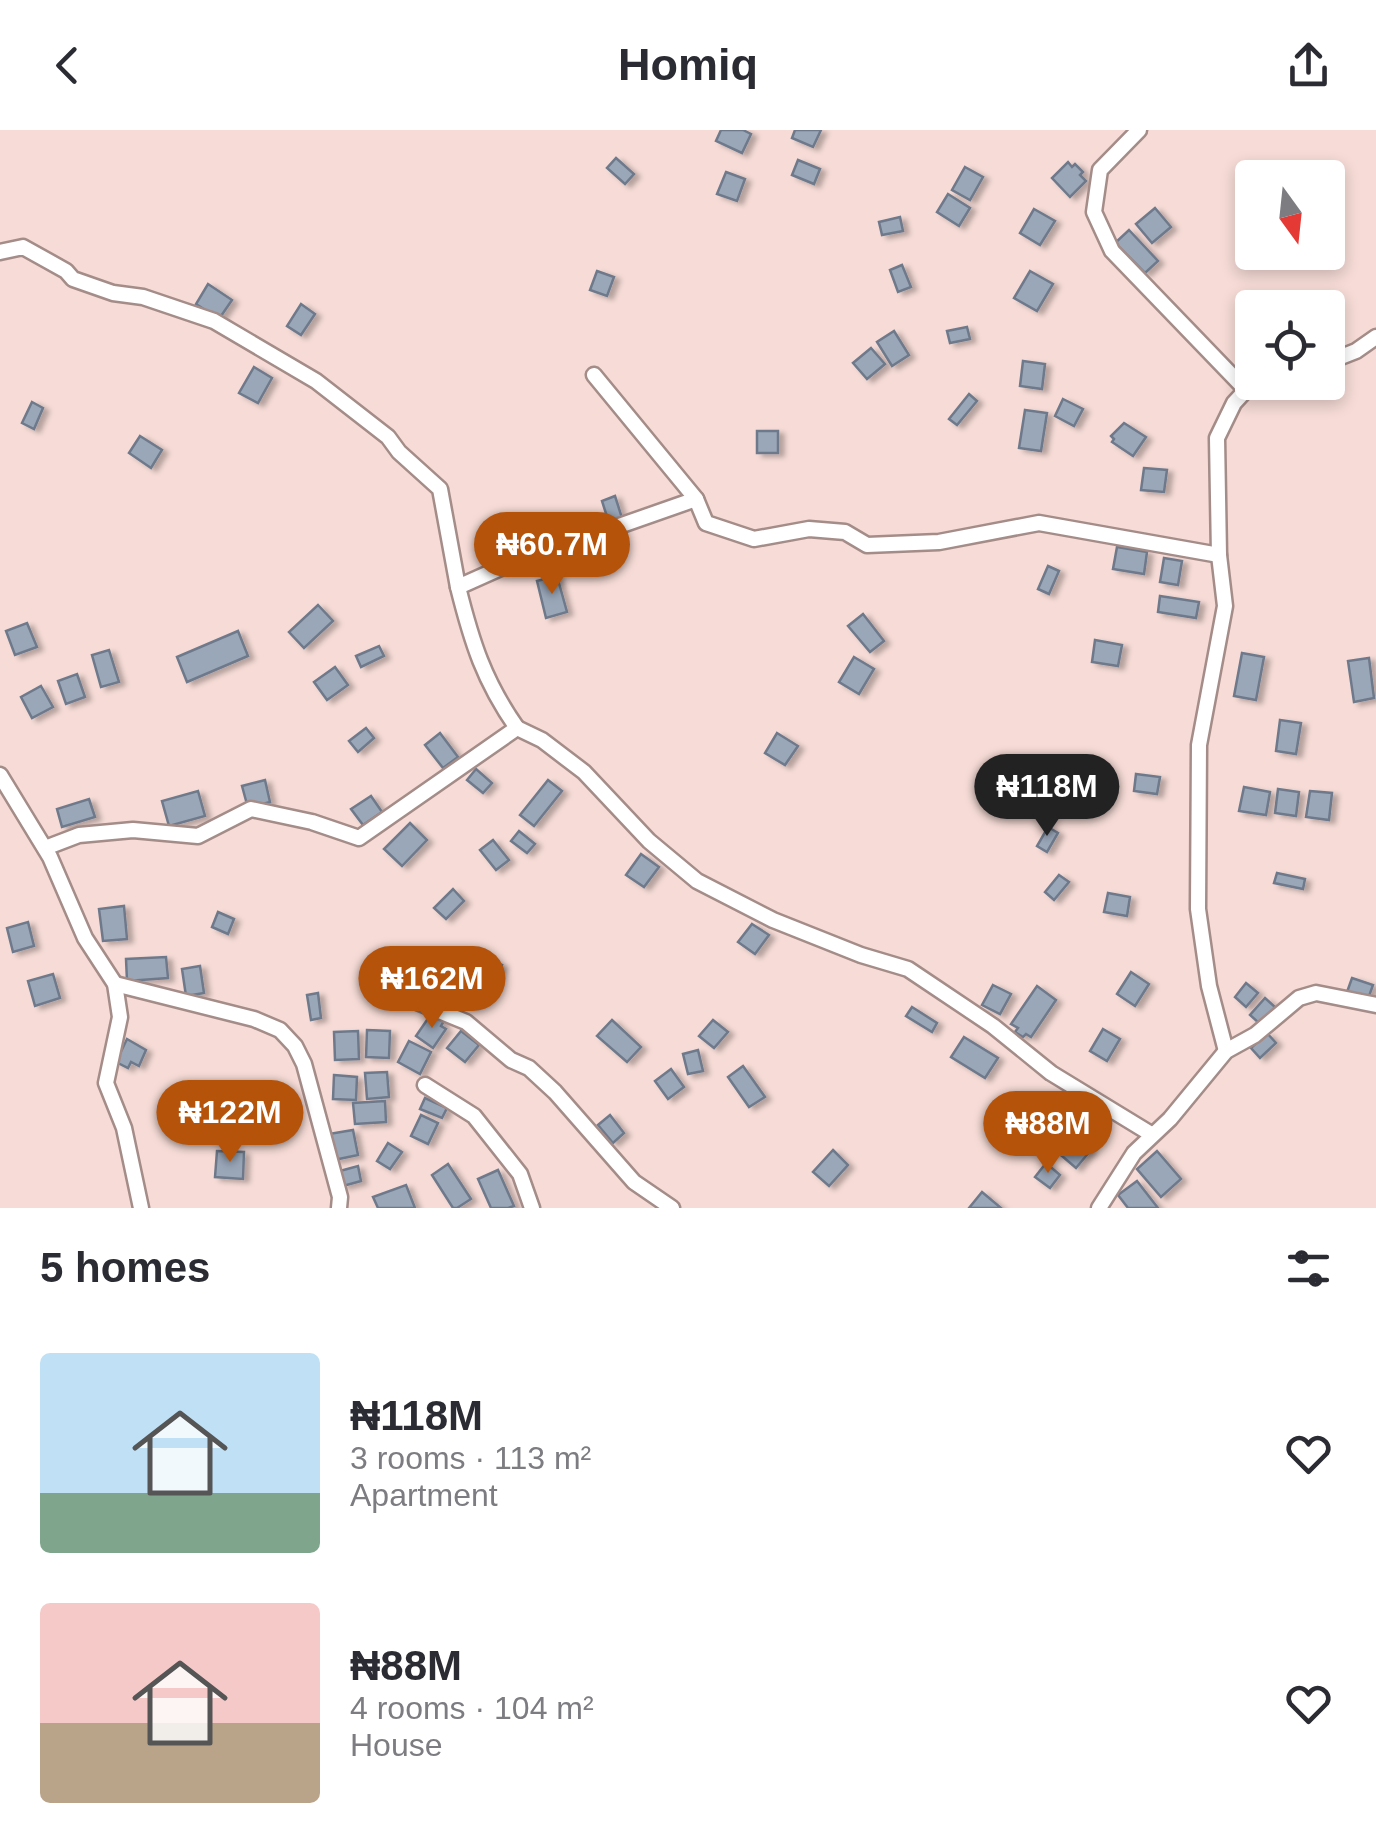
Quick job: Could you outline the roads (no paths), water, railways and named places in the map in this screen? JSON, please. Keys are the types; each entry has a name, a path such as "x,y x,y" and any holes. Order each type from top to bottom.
{"street":[{"path":"1139,130 1100,170 1094,212 1112,251 1235,379"},
{"path":"0,252 23,246 73,278 214,321 316,381 388,437 440,489 472,640 492,693 517,728 542,740 584,772 649,841 697,881 772,920 908,969 992,1026 1051,1073 1152,1134"},
{"path":"1345,355 1376,337"},
{"path":"594,375 696,499 706,523 754,539 809,529 845,532 867,545 939,542 1039,522 1219,555"},
{"path":"1226,1051 1208,986 1198,909 1200,745 1224,606 1217,438 1237,400"},
{"path":"458,587 505,566 696,499"},
{"path":"45,848 80,836 133,830 198,836 251,809 312,822 359,838 517,728"},
{"path":"0,775 45,848 85,938 115,984 120,1017 106,1083 124,1128 141,1208"},
{"path":"115,984 254,1019 280,1030 295,1046 304,1064 340,1197 339,1208"},
{"path":"372,984 466,1022 512,1060 529,1068 634,1182 672,1208"},
{"path":"1100,1208 1134,1153 1170,1119 1226,1051 1255,1035 1298,998 1316,993 1376,1005"},
{"path":"425,1084 474,1116 520,1174 532,1208"}]}
